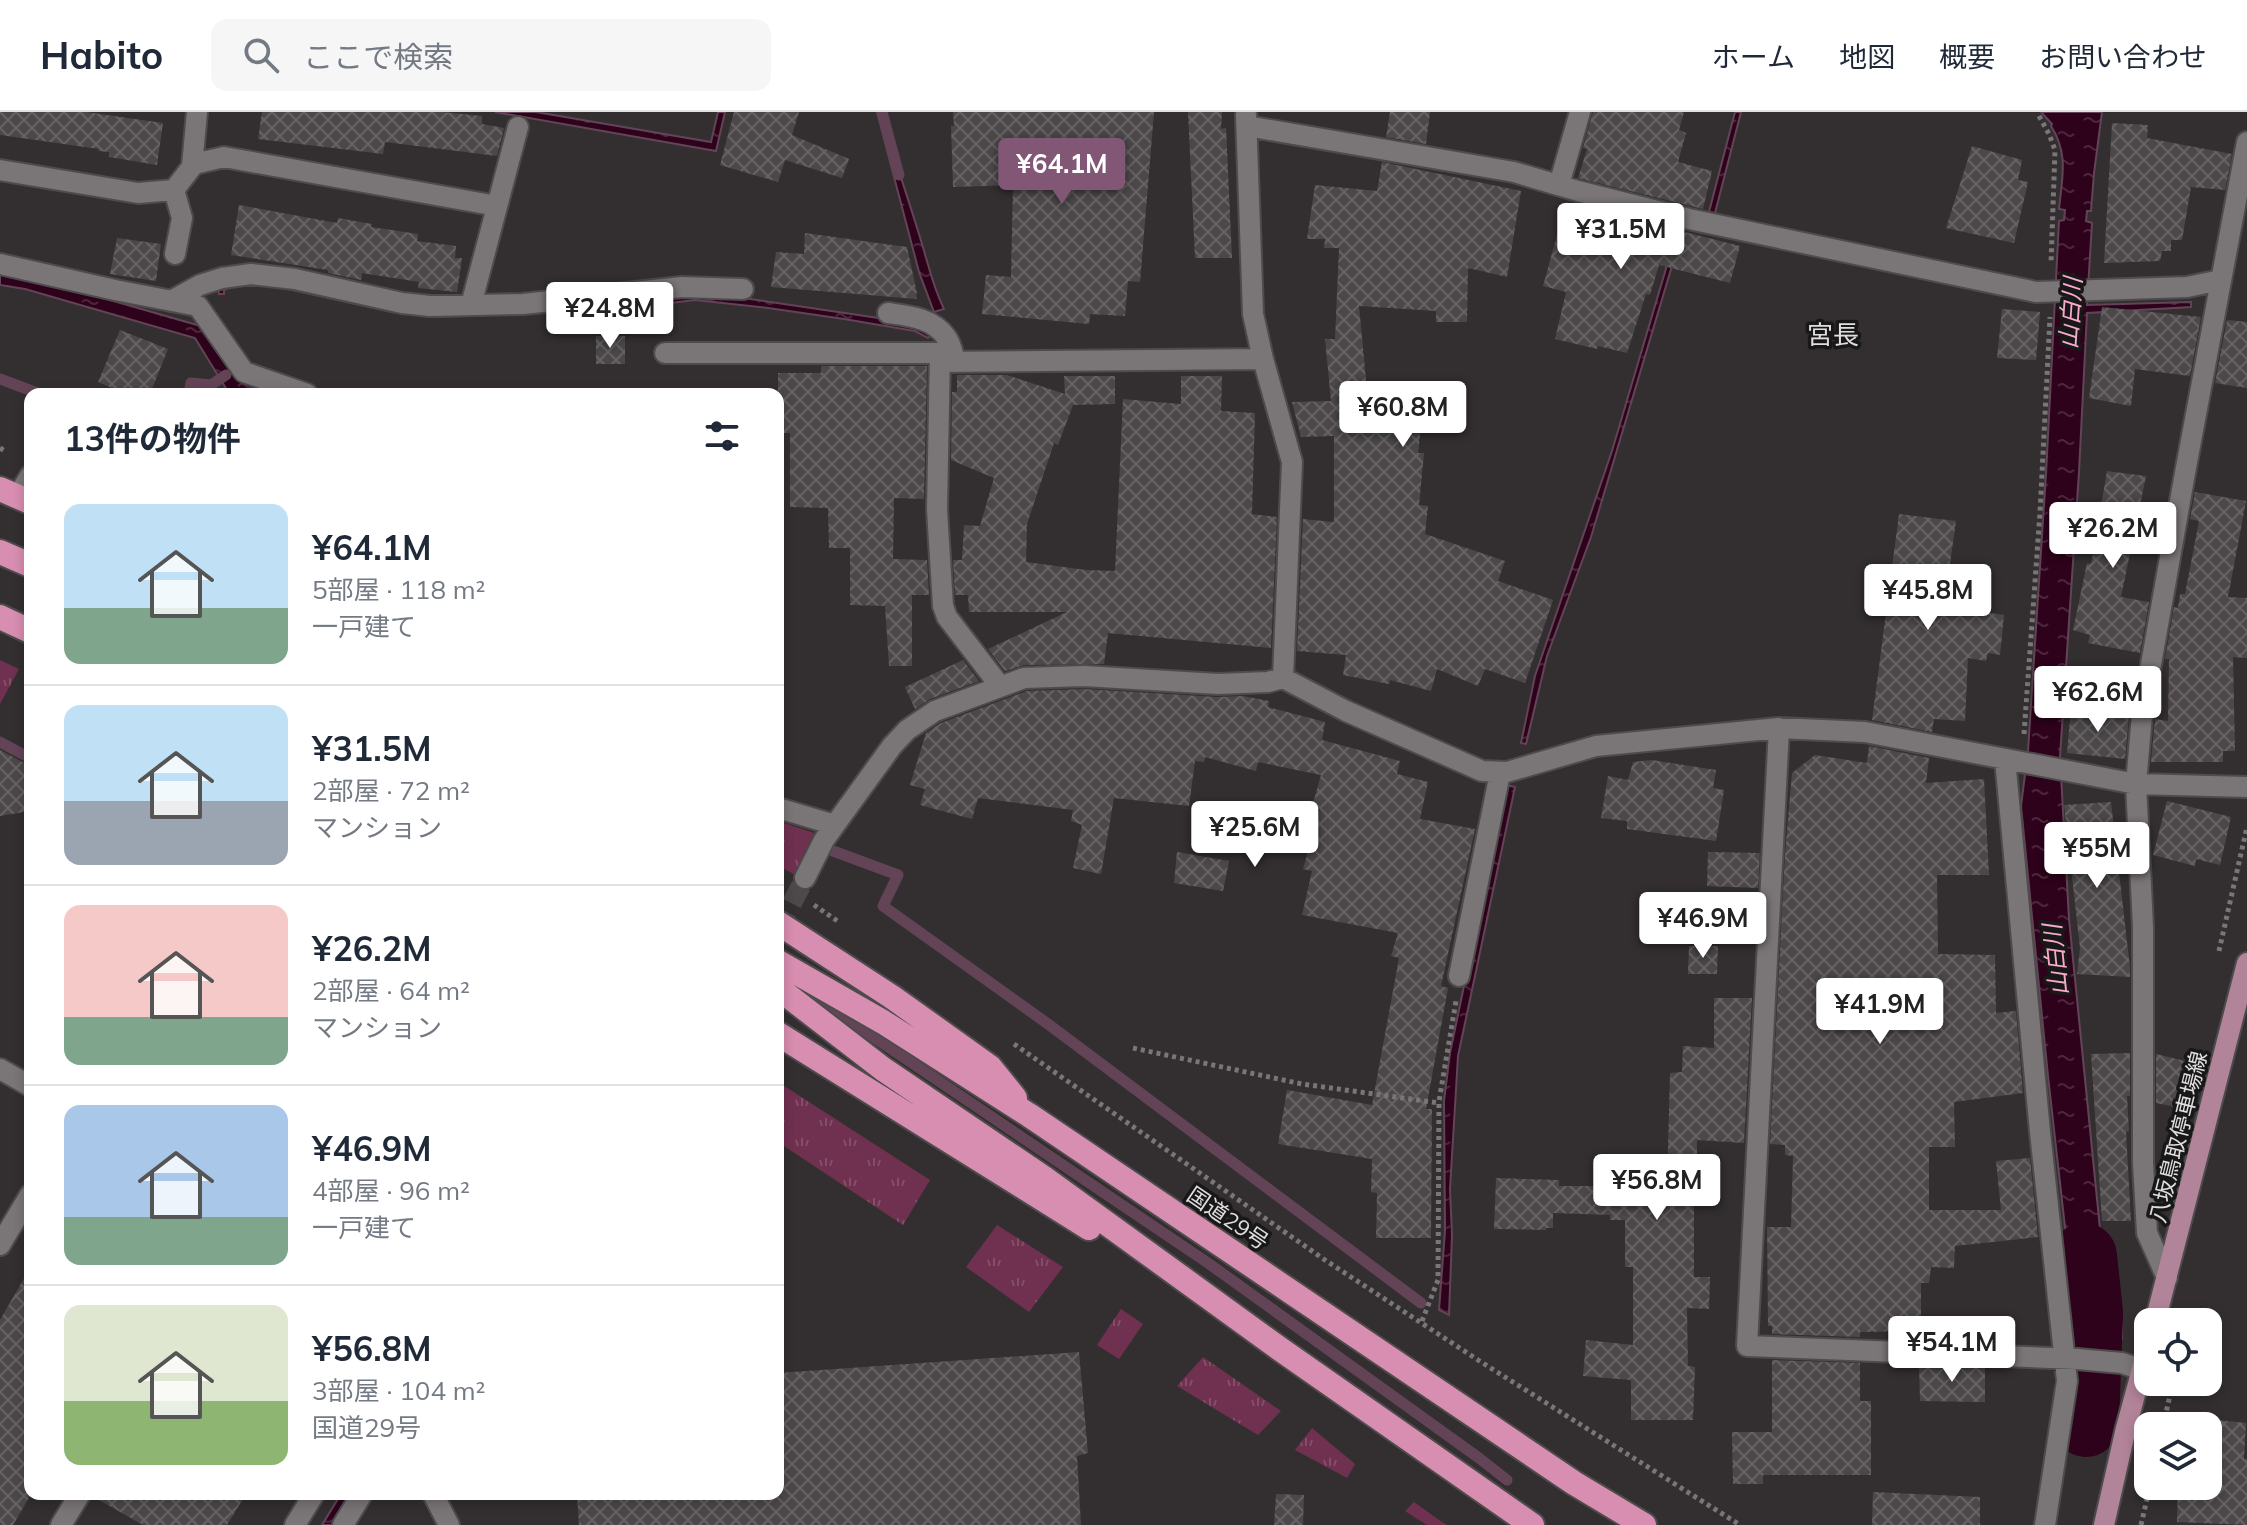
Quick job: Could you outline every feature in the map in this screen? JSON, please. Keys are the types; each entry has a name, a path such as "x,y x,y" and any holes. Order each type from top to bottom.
{"highway":[{"path":"0,552 24,562"},
{"path":"0,617 24,628"},
{"path":"784,927 892,997 990,1067 1029,1115"},
{"name":"国道29号","path":"784,965 883,1022 1029,1115 1574,1483 1644,1525"},
{"path":"784,993 883,1069 1044,1178 1280,1349 1532,1525"},
{"path":"784,1038 1280,1349"}],"main road":[{"name":"八坂鳥取停車場線","path":"2159,1308 2247,963"},
{"path":"2104,1525 2135,1396"}],"street":[{"path":"0,170 138,193 174,190 192,166 197,112"},
{"path":"1559,185 1580,112"},
{"path":"1283,678 1292,462 1253,314 1246,119 1514,172 1689,219 2036,292 2187,287 2221,280"},
{"path":"471,305 518,127"},
{"path":"2167,1278 2147,1233 2143,1163 2143,927 2136,784 2142,715 2247,142"},
{"path":"192,166 224,157 497,206"},
{"path":"174,190 182,218 175,254"},
{"path":"0,264 198,306 244,372 290,388"},
{"path":"171,301 200,285 251,274 295,279 402,303 430,306 523,304 682,287 743,289"},
{"path":"888,313 916,317 935,325 948,338 937,510 943,606 947,617 1000,686"},
{"path":"665,353 940,353 947,362"},
{"path":"947,362 1263,359"},
{"path":"804,888 824,840 907,730 935,711 1024,678 1111,677 1218,684 1268,682 1283,678 1346,711 1473,768 1500,773 1596,746 1779,728 1865,732 2136,784 2247,787"},
{"path":"1779,728 1747,1346 2064,1359 2122,1363 2134,1367"},
{"path":"2013,761 2067,1381 2045,1525"},
{"path":"1459,976 1500,773"},
{"path":"784,810 835,825"},
{"path":"0,1069 24,1083"},
{"path":"0,1245 24,1205"},
{"path":"61,1525 76,1500"},
{"path":"295,1525 310,1500"},
{"path":"343,1525 358,1500"},
{"path":"436,1500 449,1525"}],"path":[{"path":"2013,761 2040,513 2051,292 2055,158 2049,134 2039,116"},
{"path":"804,888 843,925"},
{"path":"1422,1321 1438,1280 1439,1103 1459,976"},
{"path":"1011,1042 1338,1268 1740,1525"},
{"path":"1133,1048 1302,1084 1439,1103"},
{"path":"2141,1525 2147,1500"}],"green space":[{"path":"0,660 19,669 0,704"},
{"path":"784,823 814,833 794,874 784,869"},
{"path":"784,1086 930,1180 903,1225 784,1146"},
{"path":"997,1225 1063,1267 1029,1312 966,1267"},
{"path":"1121,1309 1143,1324 1119,1359 1097,1345"},
{"path":"1203,1357 1281,1411 1258,1435 1177,1386"},
{"path":"1312,1428 1355,1464 1347,1478 1295,1450"},
{"path":"1414,1502 1446,1525 1427,1525 1405,1511"}],"water":[{"path":"495,112 536,112 711,142 718,112 725,112 716,151"},
{"path":"877,112 882,112 944,309 934,312 919,272"},
{"path":"1735,112 1741,112 1715,213 1709,212"},
{"path":"2041,112 2102,112 2091,211 2087,211 2086,221 2092,223 2087,305 2191,302 2191,307 2087,313 2060,757 2069,919 2107,1296 2122,1325 2122,1339 2102,1346 2078,1343 2021,806 2028,751 2046,474 2059,221 2064,220 2065,210 2059,209 2063,166 2060,146 2052,124"},
{"path":"1678,228 1683,229 1591,537 1547,656 1526,744 1521,743 1535,676 1612,451"},
{"path":"0,271 23,275 204,327 275,388 226,388 195,338 25,289 0,285"},
{"path":"260,280 409,310 672,295 743,298 892,320 914,325 931,334 928,338 915,331 844,319 695,300 602,311 435,317 392,312 274,286 234,286 219,294 218,286"},
{"path":"1506,785 1515,787 1458,1056 1450,1189 1449,1315 1439,1310 1445,1231 1444,1101 1450,1053"},
{"path":"337,1500 347,1500 332,1525 322,1525"}],"building":[{"path":"0,112 86,112 163,123 157,165 109,157 109,152 99,149 0,135"},
{"path":"262,112 442,112 482,116 482,124 504,128 497,156 385,142 383,154 258,139"},
{"path":"734,112 799,112 792,135 849,159 842,178 785,160 778,182 720,165"},
{"path":"953,112 1154,112 1140,282 1128,281 1125,316 1090,314 1089,324 982,314 986,275 1011,277 1013,185 953,187"},
{"path":"1188,112 1222,112 1221,129 1226,128 1232,258 1195,258"},
{"path":"1390,112 1430,112 1426,144 1386,137"},
{"path":"1593,112 1684,112 1679,130 1686,133 1678,162 1712,171 1703,209 1578,178"},
{"path":"2112,123 2148,125 2147,138 2232,154 2225,190 2191,187 2182,240 2171,240 2171,251 2162,251 2160,261 2104,263"},
{"path":"1972,146 2022,160 2018,180 2028,182 2014,243 1946,228"},
{"path":"1382,162 1521,191 1507,277 1468,268 1467,322 1436,322 1436,311 1359,306 1368,401 1397,401 1422,418 1418,453 1424,453 1419,505 1428,506 1425,534 1505,561 1498,581 1553,600 1525,683 1485,669 1478,686 1437,669 1431,691 1390,680 1389,684 1343,675 1346,655 1297,651 1303,519 1334,522 1334,436 1301,437 1292,402 1331,401 1325,339 1335,339 1339,248 1324,248 1325,239 1307,239 1315,185 1377,191"},
{"path":"1566,202 1740,246 1730,283 1659,265 1627,353 1555,339 1566,292 1543,286"},
{"path":"239,205 337,223 338,218 372,224 371,227 418,234 417,241 456,246 455,258 462,258 457,292 418,288 419,282 362,273 361,280 328,273 328,270 231,255"},
{"path":"805,233 907,247 917,299 771,287 776,252 804,254"},
{"path":"117,238 161,244 156,281 110,274"},
{"path":"2102,307 2201,317 2190,376 2135,369 2131,406 2089,398"},
{"path":"2002,309 2040,312 2036,360 1997,358"},
{"path":"2227,320 2247,322 2247,388 2215,383"},
{"path":"120,330 168,349 152,388 112,388 98,382"},
{"path":"596,336 625,336 625,364 596,364"},
{"path":"821,366 927,366 924,499 894,498 893,559 927,560 929,595 912,595 912,666 889,666 885,606 850,605 850,548 829,548 828,508 790,507 790,433 784,433 784,388 778,388 778,373 821,373"},
{"path":"957,375 1007,375 1065,394 1064,376 1115,376 1115,404 1073,405 1058,445 1054,443 1027,524 1026,562 1115,571 1123,399 1181,404 1181,376 1222,376 1221,411 1255,413 1252,514 1277,517 1271,648 1108,633 1104,664 1024,665 1005,671 988,649 1067,612 969,612 968,595 955,595 953,560 962,560 964,525 980,526 994,478 951,460 952,392 957,392"},
{"path":"2107,471 2146,476 2121,597 2149,602 2140,653 2088,643 2090,635 2073,630 2087,563 2091,564"},
{"path":"2195,492 2246,501 2228,597 2247,598 2247,658 2233,657 2235,751 2223,751 2223,762 2151,762 2155,719 2168,721 2169,659 2165,659 2174,607 2178,608 2180,594 2185,594 2199,521 2190,519"},
{"path":"1899,514 1956,521 1944,606 2004,615 2000,655 1988,653 1986,661 1968,658 1965,721 1934,719 1932,732 1872,720"},
{"path":"963,660 979,681 930,699 915,709 905,687"},
{"path":"1084,689 1243,696 1269,701 1268,707 1325,722 1322,740 1400,761 1397,774 1428,782 1420,819 1475,829 1441,986 1448,988 1426,1109 1432,1109 1431,1238 1376,1238 1377,1193 1371,1192 1372,1159 1278,1144 1287,1090 1372,1105 1399,958 1391,956 1398,933 1302,915 1312,871 1303,869 1320,809 1312,807 1321,775 1258,762 1256,771 1205,757 1204,762 1195,761 1189,806 1114,798 1101,874 1073,868 1082,825 1071,821 1073,810 978,798 972,819 920,805 925,789 910,785 926,733 941,723 1027,691"},
{"path":"2071,708 2129,716 2125,759 2067,753"},
{"path":"1869,746 1929,758 1926,783 1984,779 1989,875 1937,875 1938,954 1995,955 1996,1013 2016,1011 2023,1093 1954,1102 1955,1147 1929,1147 1929,1210 2001,1210 1996,1161 2030,1158 2038,1237 1955,1246 1954,1268 1931,1267 1929,1283 1921,1283 1921,1331 1860,1332 1860,1337 1772,1334 1772,1326 1768,1326 1767,1227 1791,1227 1793,1156 1785,1155 1785,1145 1770,1144 1792,773 1815,755 1867,763"},
{"path":"0,750 24,763 24,812 0,816"},
{"path":"1652,760 1716,770 1713,788 1724,790 1716,841 1627,829 1627,821 1601,818 1608,776 1628,780 1633,762"},
{"path":"2167,801 2231,817 2220,865 2196,859 2195,866 2153,855"},
{"path":"2111,802 2130,977 2077,974 2080,948 2064,805"},
{"path":"1177,852 1229,861 1223,891 1174,883"},
{"path":"1708,852 1760,853 1758,888 1707,886"},
{"path":"1689,946 1718,946 1717,974 1688,974"},
{"path":"1714,998 1752,998 1744,1143 1697,1140 1697,1156 1694,1156 1694,1277 1710,1277 1709,1309 1687,1308 1688,1366 1695,1367 1693,1420 1631,1420 1631,1380 1583,1376 1586,1340 1633,1345 1633,1267 1625,1267 1625,1220 1610,1220 1610,1215 1553,1213 1553,1228 1546,1230 1494,1229 1496,1178 1559,1180 1559,1186 1667,1186 1670,1073 1682,1072 1683,1046 1714,1048"},
{"path":"2130,1053 2130,1096 2127,1096 2129,1131 2126,1132 2131,1221 2102,1221 2091,1054"},
{"path":"2156,1054 2185,1061 2176,1107 2156,1103"},
{"path":"24,1278 24,1500 28,1500 13,1525 0,1525 0,1320"},
{"path":"1079,1352 1088,1453 1077,1456 1081,1525 579,1525 577,1500 784,1500 784,1373"},
{"path":"1772,1360 1860,1363 1860,1401 1871,1401 1871,1475 1763,1475 1763,1484 1733,1484 1732,1432 1772,1432"},
{"path":"1919,1366 1985,1368 1985,1402 1920,1401"},
{"path":"2222,1420 2246,1423 2247,1525 2177,1522 2178,1500 2222,1500"},
{"path":"1873,1492 1980,1497 1980,1525 1872,1525"},
{"path":"1276,1494 1304,1495 1303,1525 1274,1525"},
{"path":"99,1500 242,1500 227,1525 143,1525"}],"waterway":[{"path":"882,112 899,175"},
{"path":"190,388 191,383 211,385 226,375"},
{"path":"0,379 24,388"},
{"path":"0,742 24,755"},
{"path":"833,851 898,875 883,906 1048,1024 1421,1303"},
{"path":"795,984 1208,1263 1507,1480"},
{"name":"山白川","path":"2084,1256 2090,1313 2086,1424"}],"tunnel":[{"path":"784,918 805,878"}],"district":[{"name":"宮長","path":"1833,334"}]}
